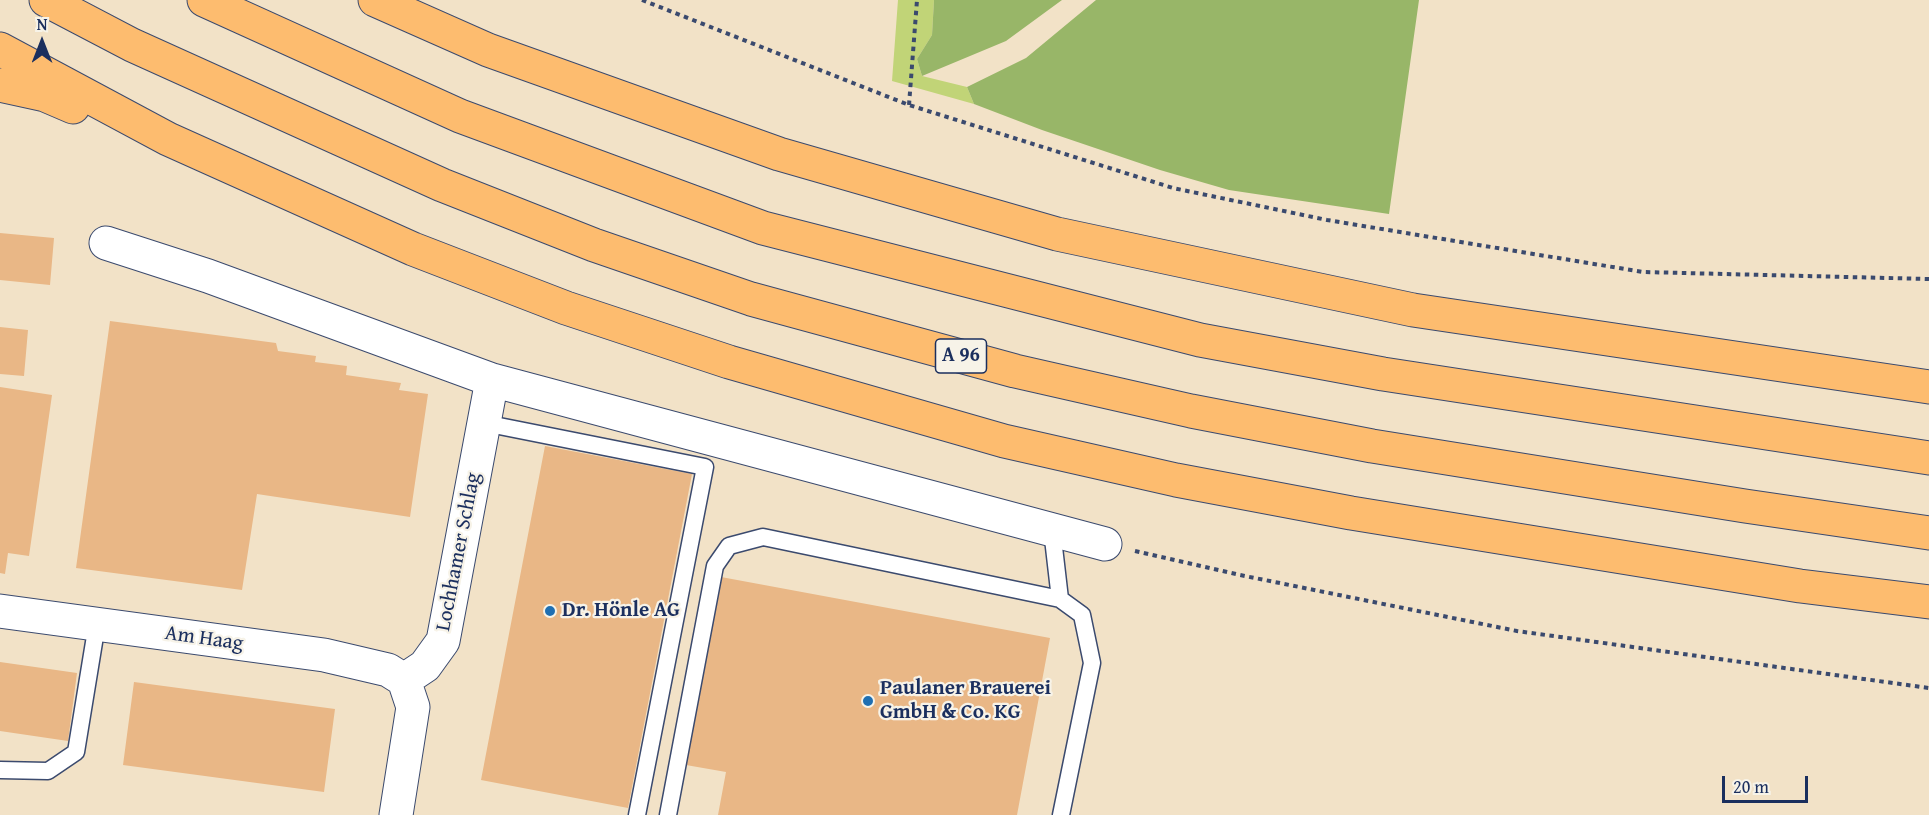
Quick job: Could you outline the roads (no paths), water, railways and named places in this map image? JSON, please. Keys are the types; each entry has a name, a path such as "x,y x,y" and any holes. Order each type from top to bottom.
{"highway":[{"name":"A 96","path":"46,0 132,45 442,185 594,245 752,299 1015,371 1202,413 1383,448 1929,533"},
{"path":"204,0 460,116 763,228 1200,340 1383,374 1929,458"},
{"path":"375,0 488,50 780,154 1057,234 1413,310 1929,387"},
{"path":"0,49 168,139 413,249 566,308 729,362 1004,441 1176,480 1351,513 1800,586 1929,602"},
{"path":"0,85 45,95 126,129 168,139"}],"street":[{"path":"106,243 208,276 492,380 1105,544"},
{"name":"Lochhamer Schlag","path":"404,680 425,666 443,640 492,380"},
{"name":"Am Haag","path":"0,611 324,655 388,670 404,680"},
{"path":"396,815 413,707 404,680"}],"lane":[{"path":"484,423 705,467 637,815"},
{"path":"1052,530 1060,599"},
{"path":"668,815 715,566 729,546 763,537 1060,599 1082,615 1092,663 1061,815"},
{"path":"0,770 48,771 76,752 97,624"}],"place":[{"name":"Dr. Hönle AG","path":"550,611"},
{"name":"Paulaner Brauerei GmbH & Co. KG","path":"868,701"}]}
